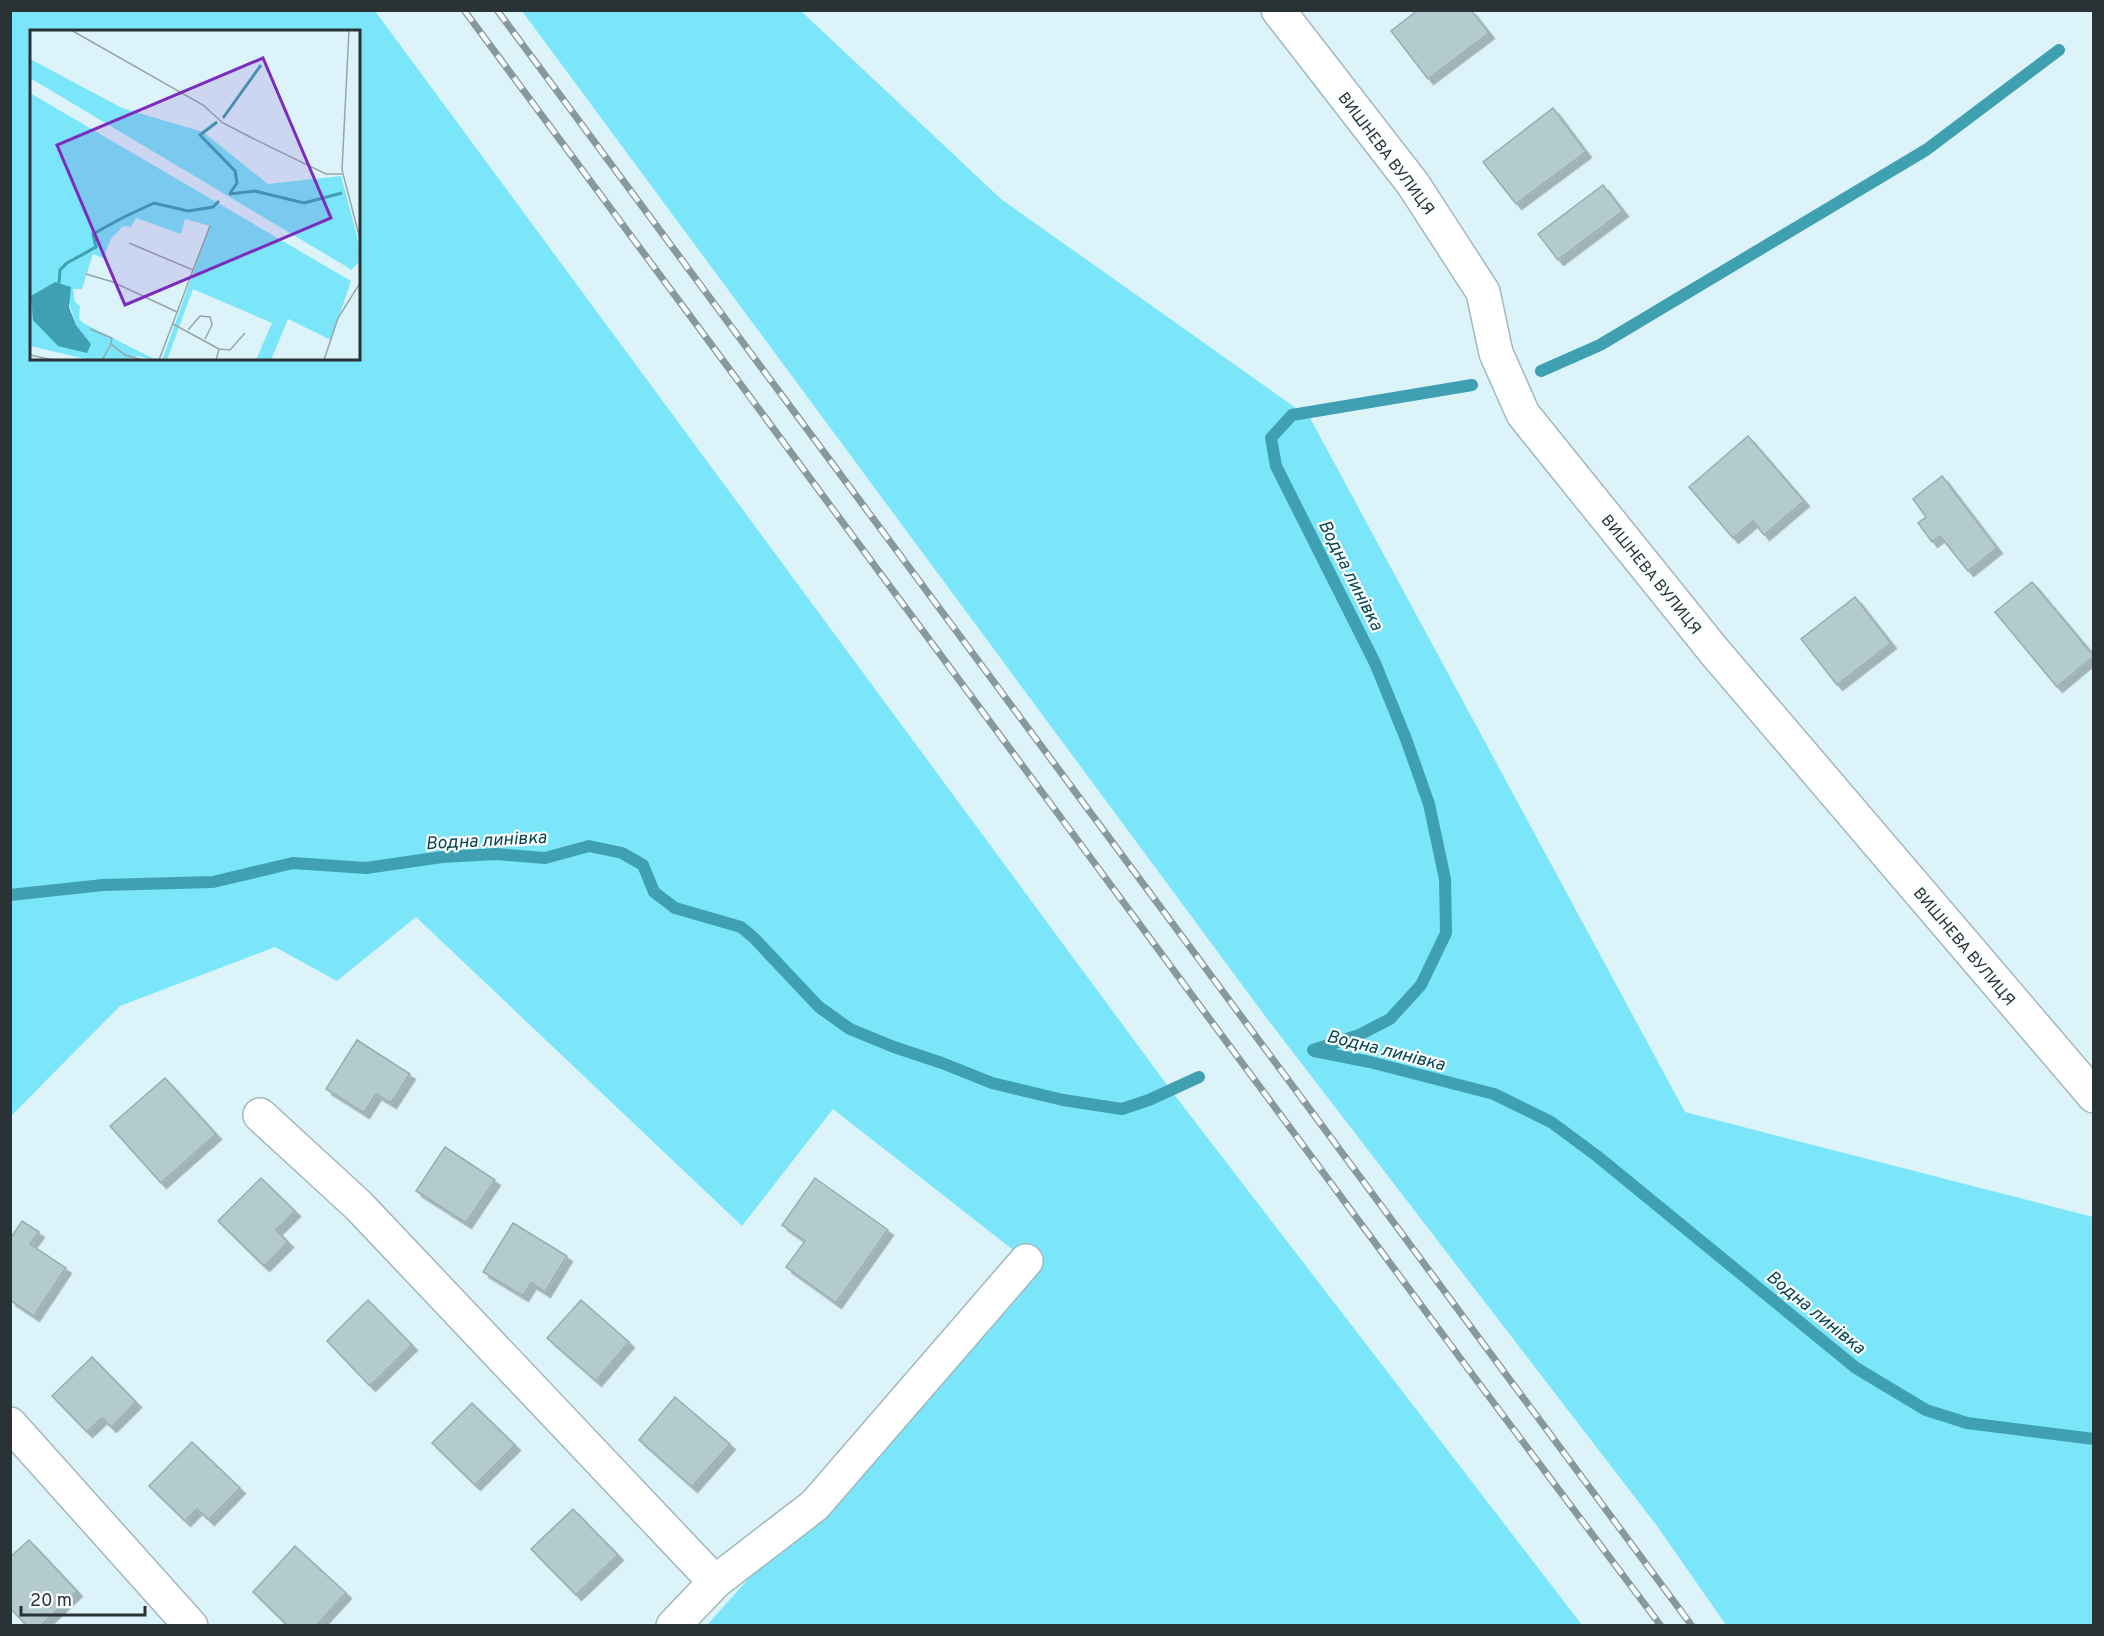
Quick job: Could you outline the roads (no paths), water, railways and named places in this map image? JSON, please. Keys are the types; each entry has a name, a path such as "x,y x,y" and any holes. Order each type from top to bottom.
{"street":[{"name":"ВИШНЕВА ВУЛИЦЯ","path":"1278,10 1413,184 1483,292 1496,353 1522,414 1714,651 2094,1096"},
{"path":"260,1115 359,1206 715,1582"},
{"path":"673,1626 715,1582 815,1505 1026,1261"},
{"path":"10,1424 191,1626"}],"waterway":[{"path":"1541,371 1600,345 1926,150 2059,50"},
{"name":"Водна линівка","path":"1313,1050 1359,1035 1390,1019 1421,985 1446,933 1445,879 1429,804 1406,739 1375,663 1276,466 1271,438 1292,415 1472,385"},
{"name":"Водна линівка","path":"10,895 103,885 213,882 293,863 366,868 442,857 496,854 545,858 589,846 622,853 643,865 654,892 675,908 741,927 819,1007 850,1029 894,1047 992,1083 1063,1100 1122,1109 1149,1100 1199,1077"},
{"name":"Водна линівка","path":"1314,1051 1370,1062 1494,1094 1551,1122 1597,1156 1856,1368 1926,1410 1967,1423 2094,1439"}],"railway":[{"path":"464,10 1469,1370 1661,1626"},
{"path":"497,10 1692,1626"}]}
